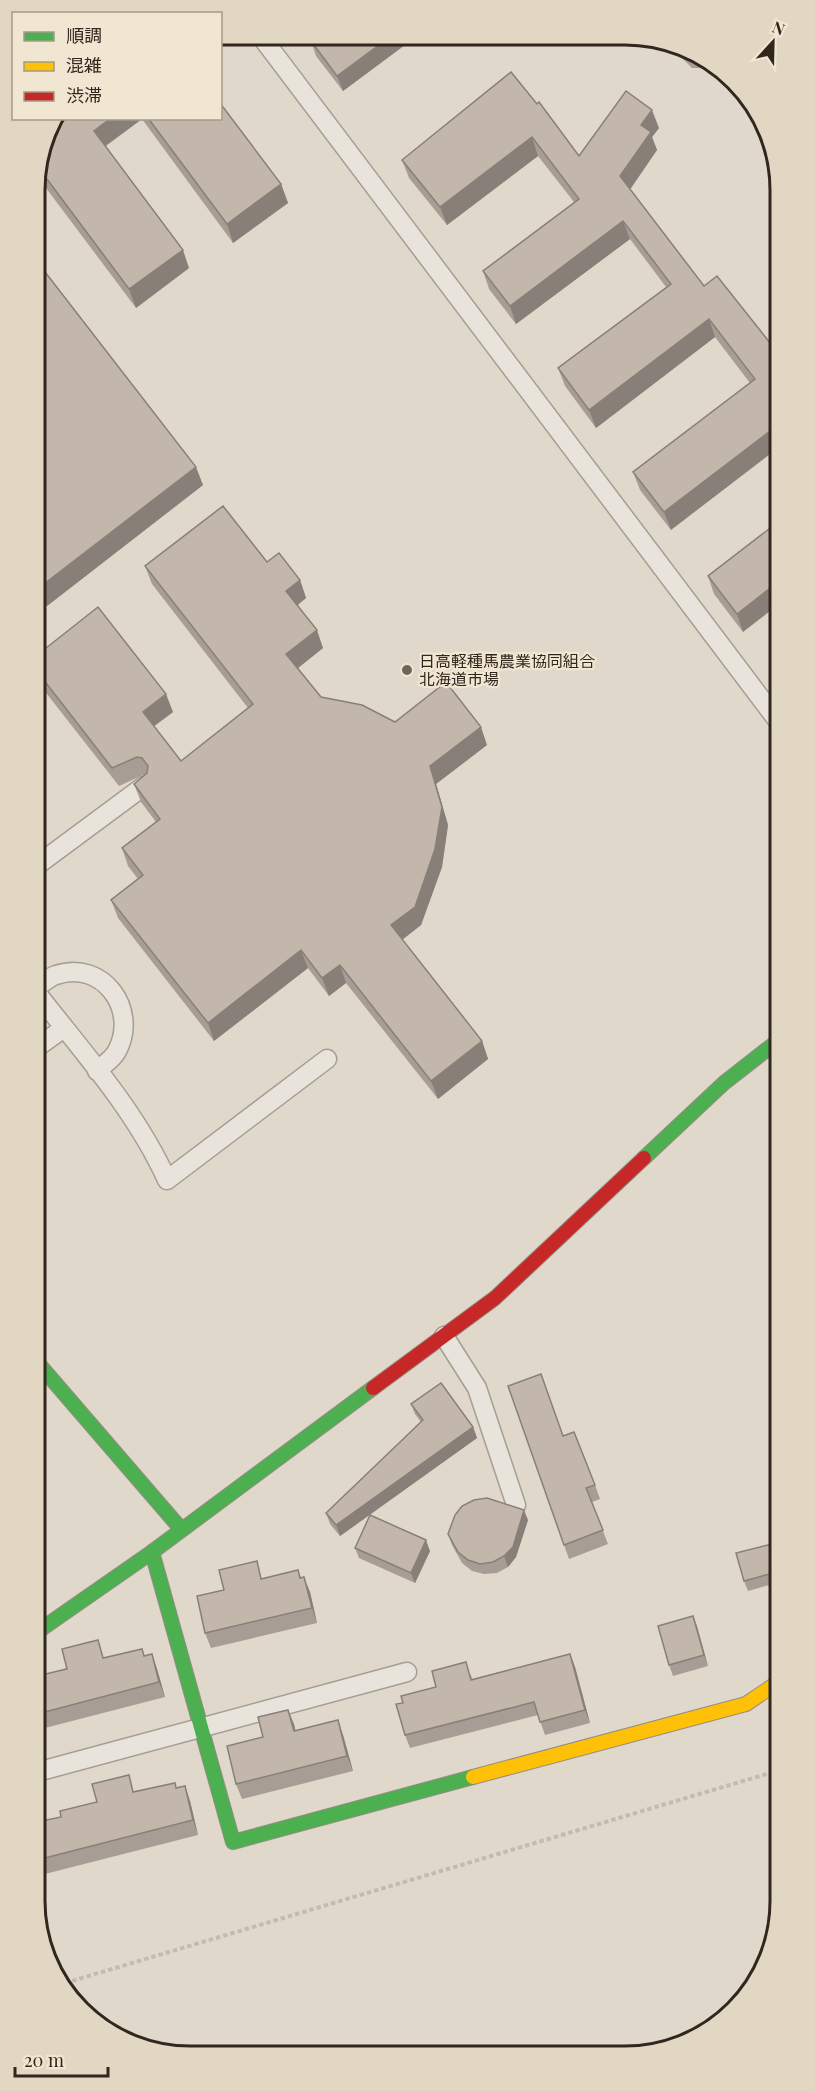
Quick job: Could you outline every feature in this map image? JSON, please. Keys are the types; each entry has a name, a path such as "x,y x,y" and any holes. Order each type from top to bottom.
{"street":[{"path":"45,1626 152,1552 495,1298 724,1083 770,1047"},
{"path":"45,1371 181,1530"},
{"path":"152,1552 233,1842 746,1704 770,1687"}],"lane":[{"path":"268,45 770,710"},
{"path":"45,859 144,786"},
{"path":"45,983 56,975 82,973 106,983 122,1003 126,1029 117,1053 97,1071"},
{"path":"45,1002 97,1071 152,1151 167,1180 327,1059"},
{"path":"45,1042 64,1028"},
{"path":"444,1336 477,1388 516,1505"},
{"path":"45,1770 407,1672"}],"path":[{"path":"69,1982 770,1773"}],"building":[{"path":"314,45 379,45 337,76"},
{"path":"511,72 537,104 539,102 579,156 626,91 652,110 641,125 651,132 620,176 704,286 717,276 770,343 770,431 664,512 633,472 755,379 709,319 589,410 558,368 671,284 623,221 510,306 483,271 579,199 532,137 440,207 402,160"},
{"path":"222,106 281,184 227,224 149,120 222,120"},
{"path":"63,120 108,120 94,131 183,250 129,289 46,177 50,155"},
{"path":"45,272 196,467 45,583"},
{"path":"223,506 267,562 279,553 300,580 286,591 317,630 286,654 321,697 362,705 395,722 446,682 481,727 430,766 442,807 435,849 415,907 391,925 482,1041 431,1081 340,965 322,978 301,950 208,1023 111,900 143,875 122,848 160,819 134,784 147,773 148,766 142,758 137,757 112,768 45,682 45,649 98,607 166,694 143,712 181,761 253,704 145,566"},
{"path":"770,528 770,588 737,614 708,576"},
{"path":"541,1374 563,1436 574,1432 595,1485 586,1488 603,1530 564,1545 508,1386"},
{"path":"441,1383 473,1427 336,1525 326,1513 423,1420 411,1404"},
{"path":"487,1498 524,1510 513,1547 493,1562 480,1564 468,1560 458,1552 448,1534 455,1515 462,1506 474,1500"},
{"path":"370,1515 426,1540 411,1573 355,1548"},
{"path":"770,1544 770,1574 744,1581 736,1553"},
{"path":"257,1561 261,1579 298,1570 300,1578 304,1577 312,1608 205,1633 197,1596 224,1590 219,1570"},
{"path":"693,1616 704,1655 669,1665 658,1626"},
{"path":"98,1640 103,1658 142,1649 144,1656 152,1654 159,1682 45,1712 45,1674 67,1669 62,1649"},
{"path":"570,1654 585,1710 540,1722 534,1702 405,1735 396,1704 403,1703 401,1696 436,1687 432,1671 466,1662 471,1680"},
{"path":"288,1710 294,1731 338,1720 347,1756 236,1784 227,1746 263,1737 258,1717"},
{"path":"129,1775 133,1792 175,1783 176,1788 185,1786 193,1820 45,1858 45,1820 61,1817 60,1811 97,1802 92,1784"}],"traffic: fast":[{"path":"644,1158 724,1083 770,1047"},
{"path":"45,1371 181,1529"},
{"path":"45,1626 152,1552 373,1388"},
{"path":"152,1552 233,1842 473,1777"}],"traffic: slow":[{"path":"473,1777 746,1704 770,1688"}],"traffic: jam":[{"path":"373,1388 495,1298 644,1158"}],"place":[{"name":"日高軽種馬農業協同組合 北海道市場","path":"407,670"}]}
